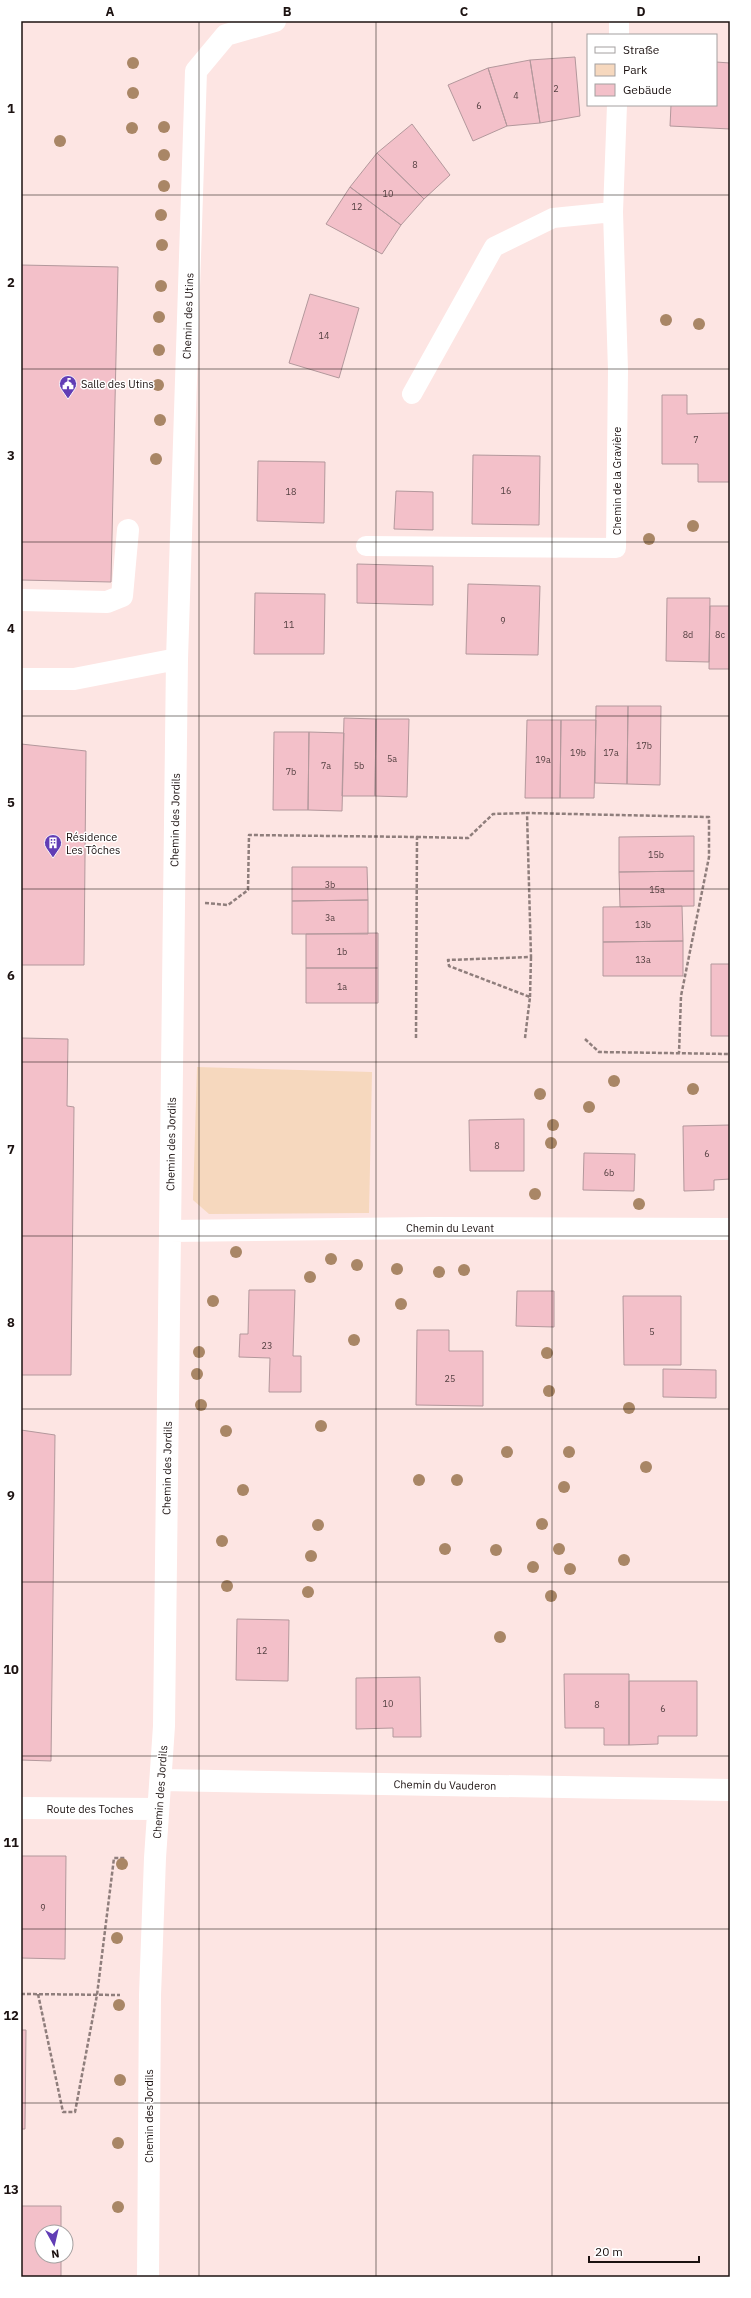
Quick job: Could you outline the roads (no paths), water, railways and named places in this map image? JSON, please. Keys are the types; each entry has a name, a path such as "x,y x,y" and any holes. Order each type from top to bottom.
{"street":[{"name":"Chemin des Utins","path":"177,659 196,70 226,35 275,21"},
{"path":"21,600 107,602 122,596 128,530"},
{"path":"21,679 74,679 177,659"},
{"name":"Chemin des Jordils","path":"148,2277 150,1995 158,1809 164,1726 177,659"},
{"name":"Chemin du Levant","path":"170,1231 430,1228 730,1229"},
{"name":"Chemin du Vauderon","path":"161,1780 730,1790"},
{"name":"Route des Toches","path":"21,1808 158,1809"}],"lane":[{"path":"619,21 619,34"},
{"name":"Chemin de la Gravière","path":"366,546 616,548 618,370 614,212 617,106"},
{"path":"412,394 494,247 554,218 614,212"}],"place":[{"name":"Salle des Utins","path":"68,399"},
{"name":"Résidence Les Tôches","path":"53,858"}]}
